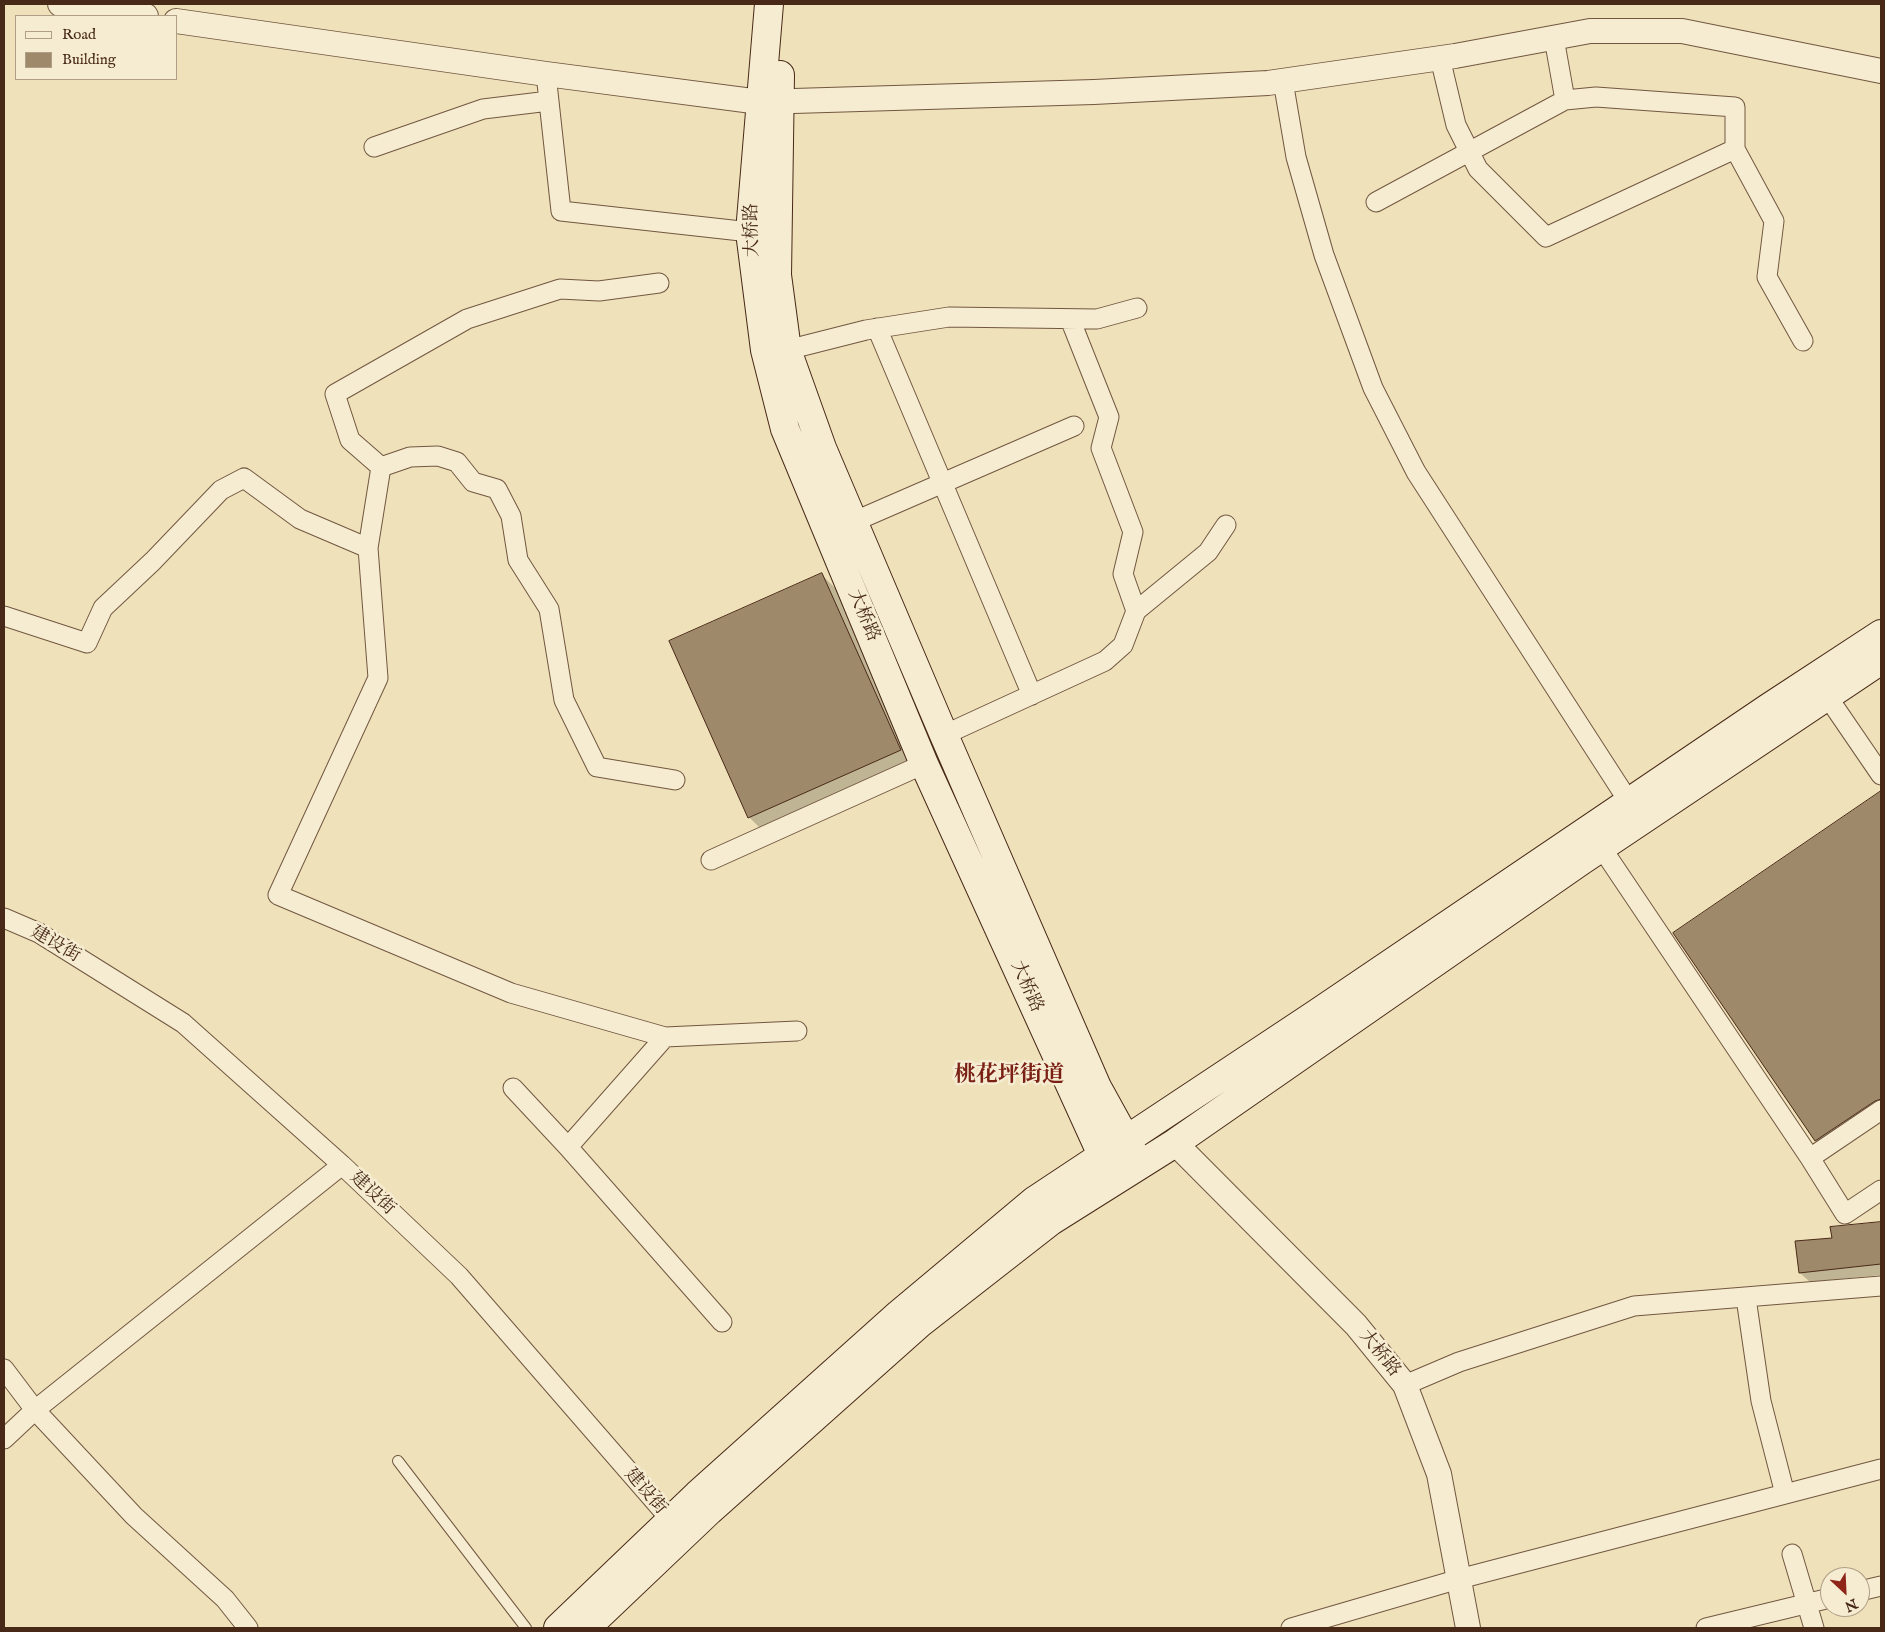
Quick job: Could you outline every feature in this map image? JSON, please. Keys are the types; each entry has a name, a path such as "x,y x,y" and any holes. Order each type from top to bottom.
{"main road":[{"name":"大桥路","path":"776,10 769,102 750,232 765,350 785,429 924,764 1102,1156 1119,1180"},
{"path":"769,102 777,275 787,350 822,448 853,522 1097,1088 1141,1165"},
{"path":"558,1628 919,1324 1051,1221 1175,1144 1601,847 1637,810 1881,634"},
{"path":"586,1628 677,1527 899,1314 1034,1201 1316,1014 1637,810 1827,696 1881,660"}],"street":[{"path":"60,4 139,15"},
{"path":"178,21 546,74 769,102 1094,92 1283,81 1440,58 1590,31 1682,31 1881,70"},
{"path":"1554,38 1565,100"},
{"path":"1440,58 1456,125 1478,169 1546,237 1736,149"},
{"path":"546,74 562,211 750,232"},
{"path":"1283,81 1296,157 1324,255 1373,388 1416,472 1637,810"},
{"path":"1376,202 1565,100 1596,97 1735,107 1736,149 1774,221 1767,277 1803,342"},
{"path":"374,147 483,109 549,101"},
{"path":"381,467 350,440 335,394 467,319 560,290 599,291 659,283"},
{"path":"787,350 877,328 949,317 1097,319 1137,308"},
{"path":"1070,319 1108,417 1101,448 1133,532 1123,574 1136,611"},
{"path":"877,328 1032,695"},
{"path":"853,522 1074,426"},
{"path":"381,467 410,457 438,456 457,462 472,482 497,489 511,516 518,560 549,609 564,700 597,767 675,780"},
{"path":"381,467 368,548 378,678 278,895 511,993 665,1037 796,1031"},
{"path":"4,616 87,643 103,608 153,561 222,490 244,478 300,519 368,548"},
{"path":"944,735 1106,661 1123,645 1136,611 1208,552 1226,525"},
{"path":"1827,696 1881,775"},
{"path":"711,860 924,764"},
{"path":"1601,847 1810,1158 1845,1214 1881,1190"},
{"name":"建设街","path":"4,918 38,933 183,1023 342,1165 460,1276 677,1527"},
{"path":"568,1147 665,1037"},
{"path":"513,1088 568,1147 722,1322"},
{"path":"1810,1158 1881,1110"},
{"name":"大桥路","path":"1175,1144 1356,1325 1405,1386 1439,1474 1468,1628"},
{"path":"4,1439 35,1410 342,1165"},
{"path":"1405,1386 1459,1362 1634,1306 1881,1286"},
{"path":"1746,1298 1760,1401 1785,1494"},
{"path":"4,1368 35,1410 134,1516 225,1599 248,1628"},
{"path":"1291,1628 1459,1579 1881,1469"},
{"path":"1792,1554 1814,1628"},
{"path":"1706,1628 1820,1600"}],"lane":[{"path":"398,1461 526,1628"}],"building":[{"path":"822,573 901,750 748,818 669,641"},
{"path":"1881,791 1881,1099 1875,1101 1815,1141 1673,933"},
{"path":"1881,1222 1881,1264 1799,1273 1795,1241 1832,1238 1830,1227"}],"district":[{"name":"桃花坪街道","path":"1009,1076"}]}
